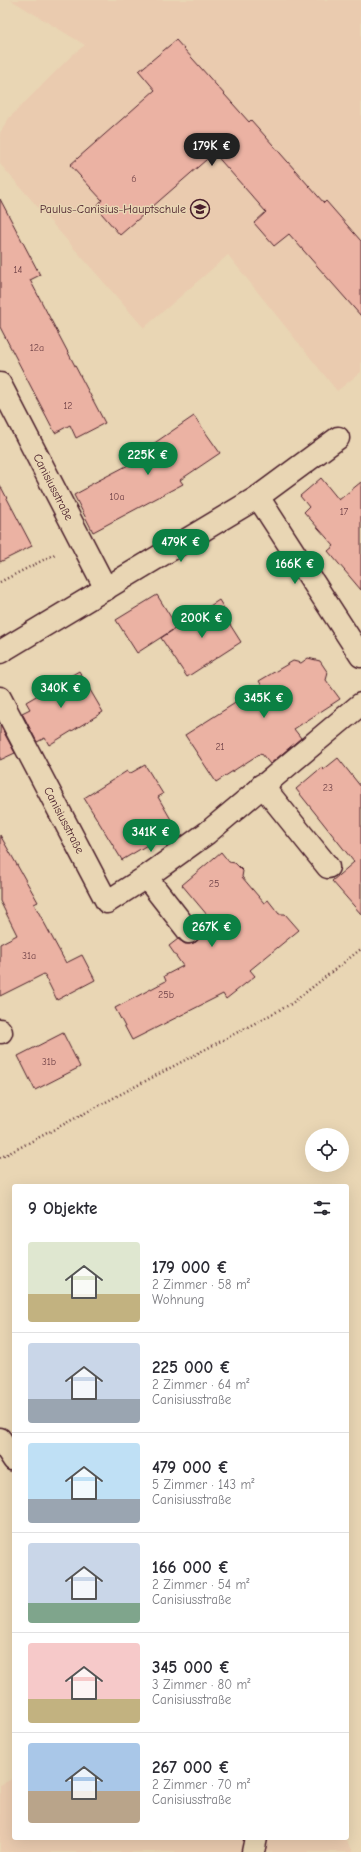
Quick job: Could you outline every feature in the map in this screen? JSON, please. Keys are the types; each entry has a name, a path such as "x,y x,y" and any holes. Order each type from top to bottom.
{"street":[{"name":"Canisiusstraße","path":"0,384 106,589"},
{"path":"0,652 258,497 338,438"},
{"path":"258,497 361,656"},
{"name":"Canisiusstraße","path":"0,698 107,902 146,877 208,833 262,785 361,704"},
{"path":"262,785 328,867"},
{"path":"146,877 189,932"},
{"path":"0,1439 12,1457"},
{"path":"253,1852 256,1840"}],"path":[{"path":"0,582 80,541"},
{"path":"0,1158 291,1004 361,949"}],"shaded area":[{"name":"Paulus-Canisius-Hauptschule","path":"11,0 361,0 361,372 337,391 228,255 144,328 0,164 0,133 9,118 72,55 85,45"},
{"path":"12,1779 12,1840 345,1840 354,1852 0,1852 0,1785"}],"building":[{"path":"176,40 249,122 251,120 324,203 326,201 361,241 361,316 289,234 274,246 254,223 266,212 214,153 120,235 96,207 102,200 70,165 155,90 139,71"},
{"path":"0,199 40,275 30,280 105,423 76,438 70,425 55,433 0,327"},
{"path":"194,416 220,453 180,480 183,484 93,532 74,495 87,488 86,487 157,450 153,444"},
{"path":"321,478 339,500 361,482 361,590 328,551 334,546 304,512 309,507 300,496"},
{"path":"0,485 32,546 0,562"},
{"path":"157,595 177,627 137,653 116,620"},
{"path":"219,600 230,618 229,623 241,642 187,677 161,638"},
{"path":"308,658 320,661 328,673 326,680 340,699 294,729 301,738 270,764 261,753 216,782 185,735 262,686 259,681 293,661 301,663"},
{"path":"79,671 103,712 49,745 45,738 37,742 22,713 30,709 26,702"},
{"path":"0,725 15,753 0,760"},
{"path":"338,758 361,787 361,914 332,881 354,862 296,789 322,767 323,770"},
{"path":"145,765 163,794 158,797 176,828 122,860 84,798 127,771 129,774"},
{"path":"0,835 38,902 34,904 66,963 82,955 95,980 57,1000 44,974 0,996 0,944 17,935 0,901"},
{"path":"221,852 229,862 235,863 243,871 242,877 264,903 268,900 279,914 285,914 299,930 250,970 255,976 226,999 223,994 132,1040 115,1008 166,981 164,976 183,966 169,946 178,939 185,944 196,942 200,937 201,931 198,923 208,916 182,885"},
{"path":"63,1033 80,1067 35,1090 18,1056"}],"place":[{"name":"Paulus-Canisius-Hauptschule","path":"200,209"}]}
